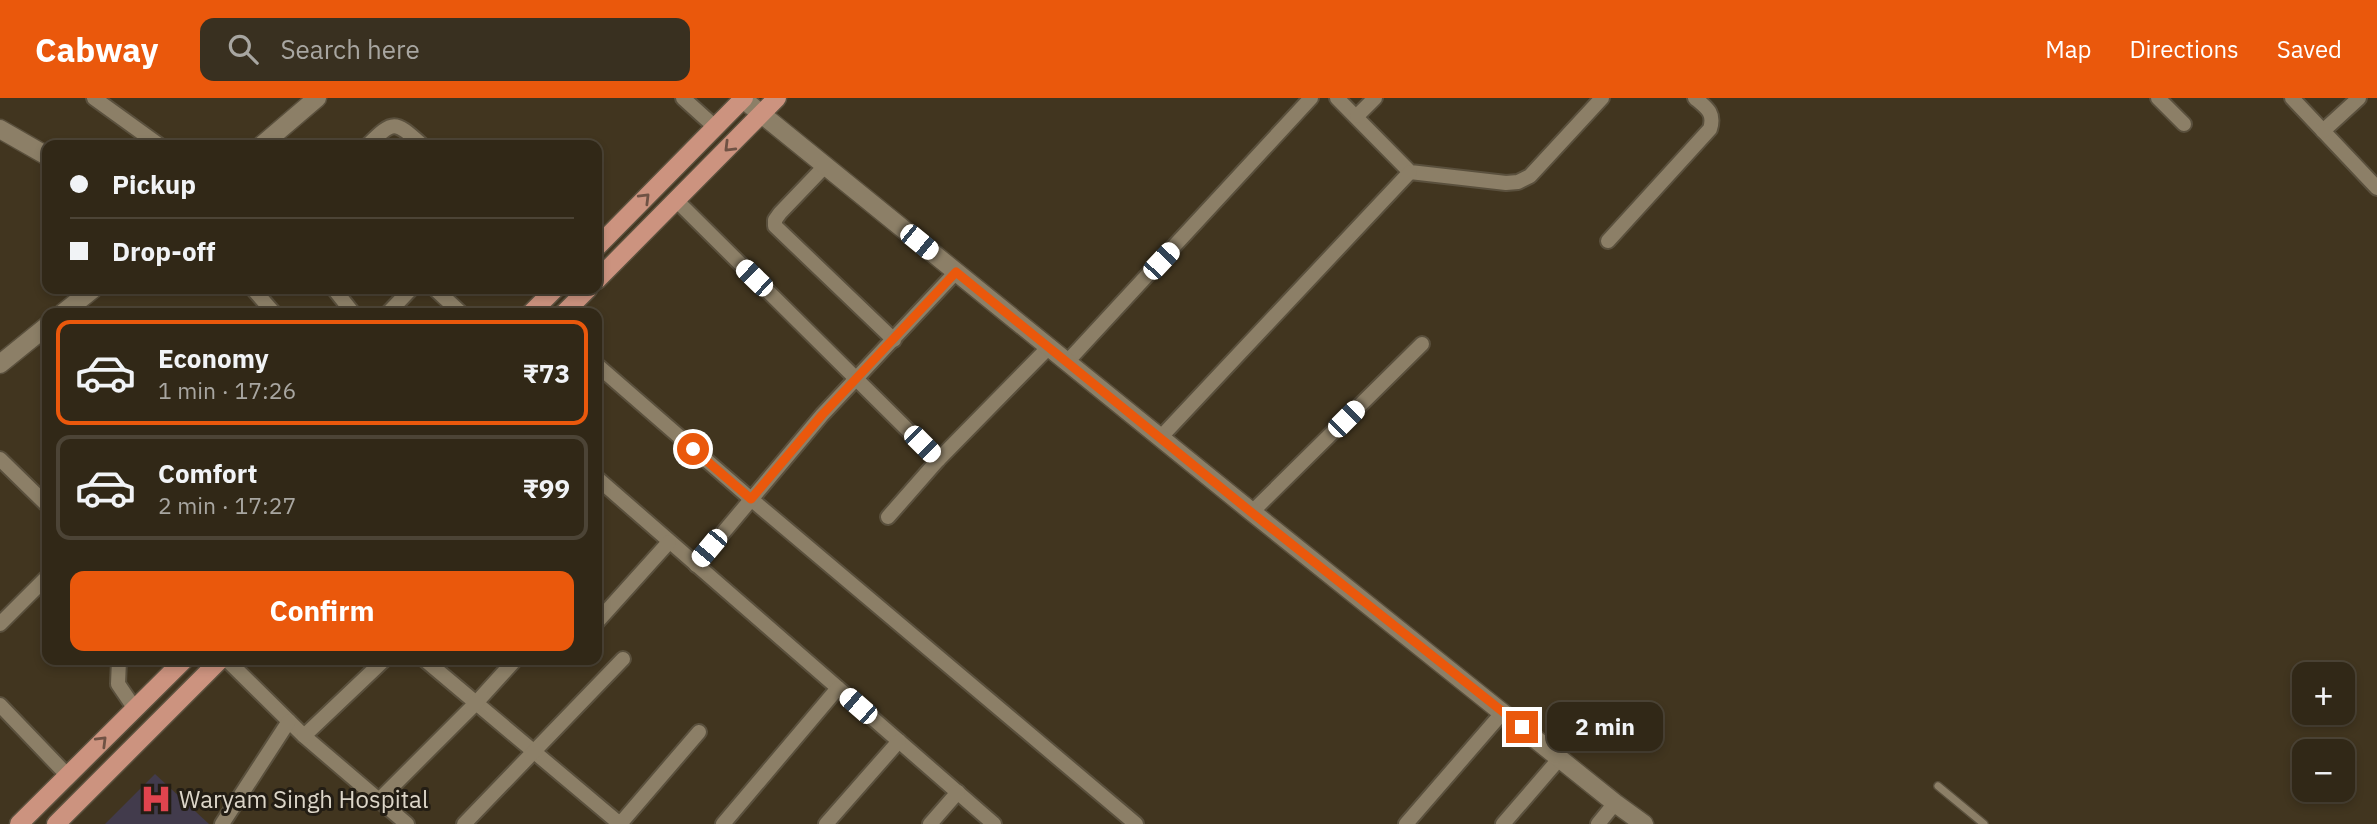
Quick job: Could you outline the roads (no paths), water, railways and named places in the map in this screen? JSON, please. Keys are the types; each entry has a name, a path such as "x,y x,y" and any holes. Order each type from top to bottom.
{"main road":[{"path":"602,275 777,98"},
{"path":"602,242 743,99"},
{"path":"536,308 550,294"},
{"path":"569,308 583,294"},
{"path":"19,824 179,665"},
{"path":"56,824 214,665"}],"street":[{"path":"94,98 152,140"},
{"path":"682,98 715,127"},
{"path":"1067,362 1311,98"},
{"path":"1337,98 1410,172 1517,182 1530,176 1602,98"},
{"path":"1357,116 1375,98"},
{"path":"1608,240 1710,129 1713,120 1711,111 1695,98"},
{"path":"2158,98 2184,124"},
{"path":"2292,98 2377,188"},
{"path":"2323,131 2359,98"},
{"path":"743,99 1251,512 1644,824"},
{"path":"267,140 307,101"},
{"path":"373,140 384,129 393,125 402,128 416,140"},
{"path":"0,129 42,153"},
{"path":"825,166 779,213 775,226 894,340"},
{"path":"1160,438 1410,172"},
{"path":"676,200 938,460"},
{"path":"696,565 815,424 956,272"},
{"path":"69,308 87,294"},
{"path":"257,294 270,308"},
{"path":"338,294 349,308"},
{"path":"393,308 406,294"},
{"path":"440,294 456,308"},
{"path":"0,364 42,330"},
{"path":"1251,512 1422,344"},
{"path":"888,517 938,460 1049,347"},
{"path":"602,369 751,499 1136,824"},
{"path":"2,465 42,501"},
{"path":"602,482 994,824"},
{"path":"602,616 669,542"},
{"path":"0,624 42,582"},
{"path":"464,824 623,659"},
{"path":"119,665 118,684 135,709"},
{"path":"232,665 304,736 407,824"},
{"path":"304,736 379,665"},
{"path":"431,665 620,824 699,732"},
{"path":"379,800 477,703 511,665"},
{"path":"723,824 838,688"},
{"path":"0,705 68,776"},
{"path":"1405,824 1503,712"},
{"path":"222,824 289,721"},
{"path":"826,824 899,741"},
{"path":"1503,824 1560,758"},
{"path":"930,824 958,792"},
{"path":"1598,824 1615,803"}],"lane":[{"path":"1938,786 1984,824"}],"place":[{"name":"Waryam Singh Hospital","path":"156,799"}]}
